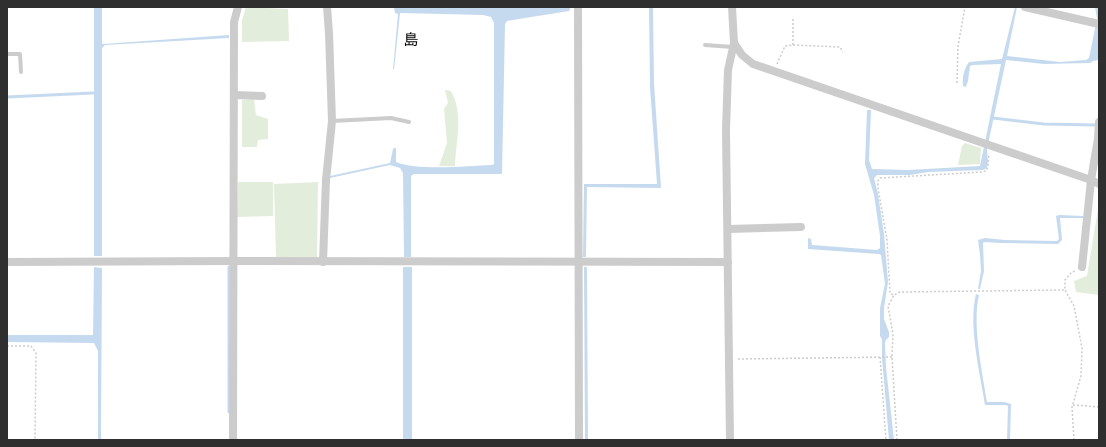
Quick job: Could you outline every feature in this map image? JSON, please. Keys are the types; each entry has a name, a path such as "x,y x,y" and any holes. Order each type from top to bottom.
{"street":[{"path":"233,440 234,22 238,7"},
{"path":"323,262 326,180 332,121 327,7"},
{"path":"578,7 578,440"},
{"path":"730,440 726,130 728,70 733,45 732,7"},
{"path":"1025,7 1099,24"},
{"path":"733,45 753,64 1099,184"},
{"path":"234,95 262,96"},
{"path":"1082,267 1091,180 1096,163 1099,122"},
{"path":"728,229 801,227"},
{"path":"7,262 728,262"}],"lane":[{"path":"705,45 733,45"},
{"path":"7,54 20,54 21,72"},
{"path":"332,121 391,118 409,122"}],"path":[{"path":"957,83 958,46 965,7"},
{"path":"793,17 793,45"},
{"path":"775,71 785,46 840,47 843,52"},
{"path":"894,295 890,293 887,240 878,181 880,178 986,171 991,146"},
{"path":"1074,440 1073,404 1081,376 1082,348 1074,306 1065,290 1065,280 1071,273 1082,267"},
{"path":"897,440 892,357 893,334 888,306 894,295 900,292 1065,290"},
{"path":"7,346 31,346 36,353 35,440"},
{"path":"880,357 886,440"},
{"path":"729,360 892,357"},
{"path":"1073,404 1099,408"}],"green space":[{"path":"246,7 288,9 289,41 242,42 242,20"},
{"path":"445,90 451,91 457,109 458,128 455,166 439,166 447,143 444,109 448,103"},
{"path":"254,99 256,115 268,119 268,139 258,140 257,147 242,147 242,100"},
{"path":"965,143 981,148 980,164 958,165 962,146"},
{"path":"238,182 273,182 273,216 237,217"},
{"path":"318,182 317,259 276,258 274,184"},
{"path":"1099,203 1099,295 1076,292 1074,281 1087,276"}],"water":[{"path":"94,7 102,7 103,44 229,35 229,38 105,45 102,48 102,256 94,256"},
{"path":"394,7 571,7 569,11 507,21 505,24 502,174 414,174 411,176 411,257 404,257 403,173 400,168 390,165 330,178 330,176 390,163 394,148 396,148 396,162 405,165 442,167 494,164 494,23 491,17 483,15 400,13 394,70 398,14 395,13"},
{"path":"649,7 653,7 654,83 661,188 587,187 586,257 583,257 584,184 657,184 650,87"},
{"path":"1015,7 1017,7 1007,56 1060,62 1086,60 1089,58 1097,19 1095,7 1099,7 1099,60 1090,63 1044,64 1006,60 987,149 987,168 983,170 928,172 910,175 877,175 874,178 884,234 888,282 884,319 889,332 889,337 885,343 886,367 894,440 889,440 882,358 882,339 880,336 880,308 885,284 881,255 808,249 808,238 811,239 812,245 877,250 880,248 880,236 874,195 865,164 867,110 871,110 869,160 872,169 908,170 980,166 1001,64 970,66 966,87 963,86 964,73 969,62 1002,59"},
{"path":"1056,216 1083,216 1083,218 1060,218 1062,240 1058,244 984,242 984,271 980,289 978,289 981,271 978,240 985,238 1057,241 1059,239"},
{"path":"94,267 102,268 101,440 98,440 98,351 94,343 7,342 7,335 93,335"},
{"path":"403,267 412,267 412,440 403,440"},
{"path":"584,267 587,267 588,440 585,440"},
{"path":"976,294 979,295 977,307 978,348 987,402 1004,402 1011,404 1010,440 1007,440 1008,406 985,405 974,334 973,320"}],"waterway":[{"path":"7,97 93,93"},
{"path":"993,118 1044,124 1095,125"},
{"path":"229,267 229,412"}],"district":[{"name":"島","path":"411,39"}]}
